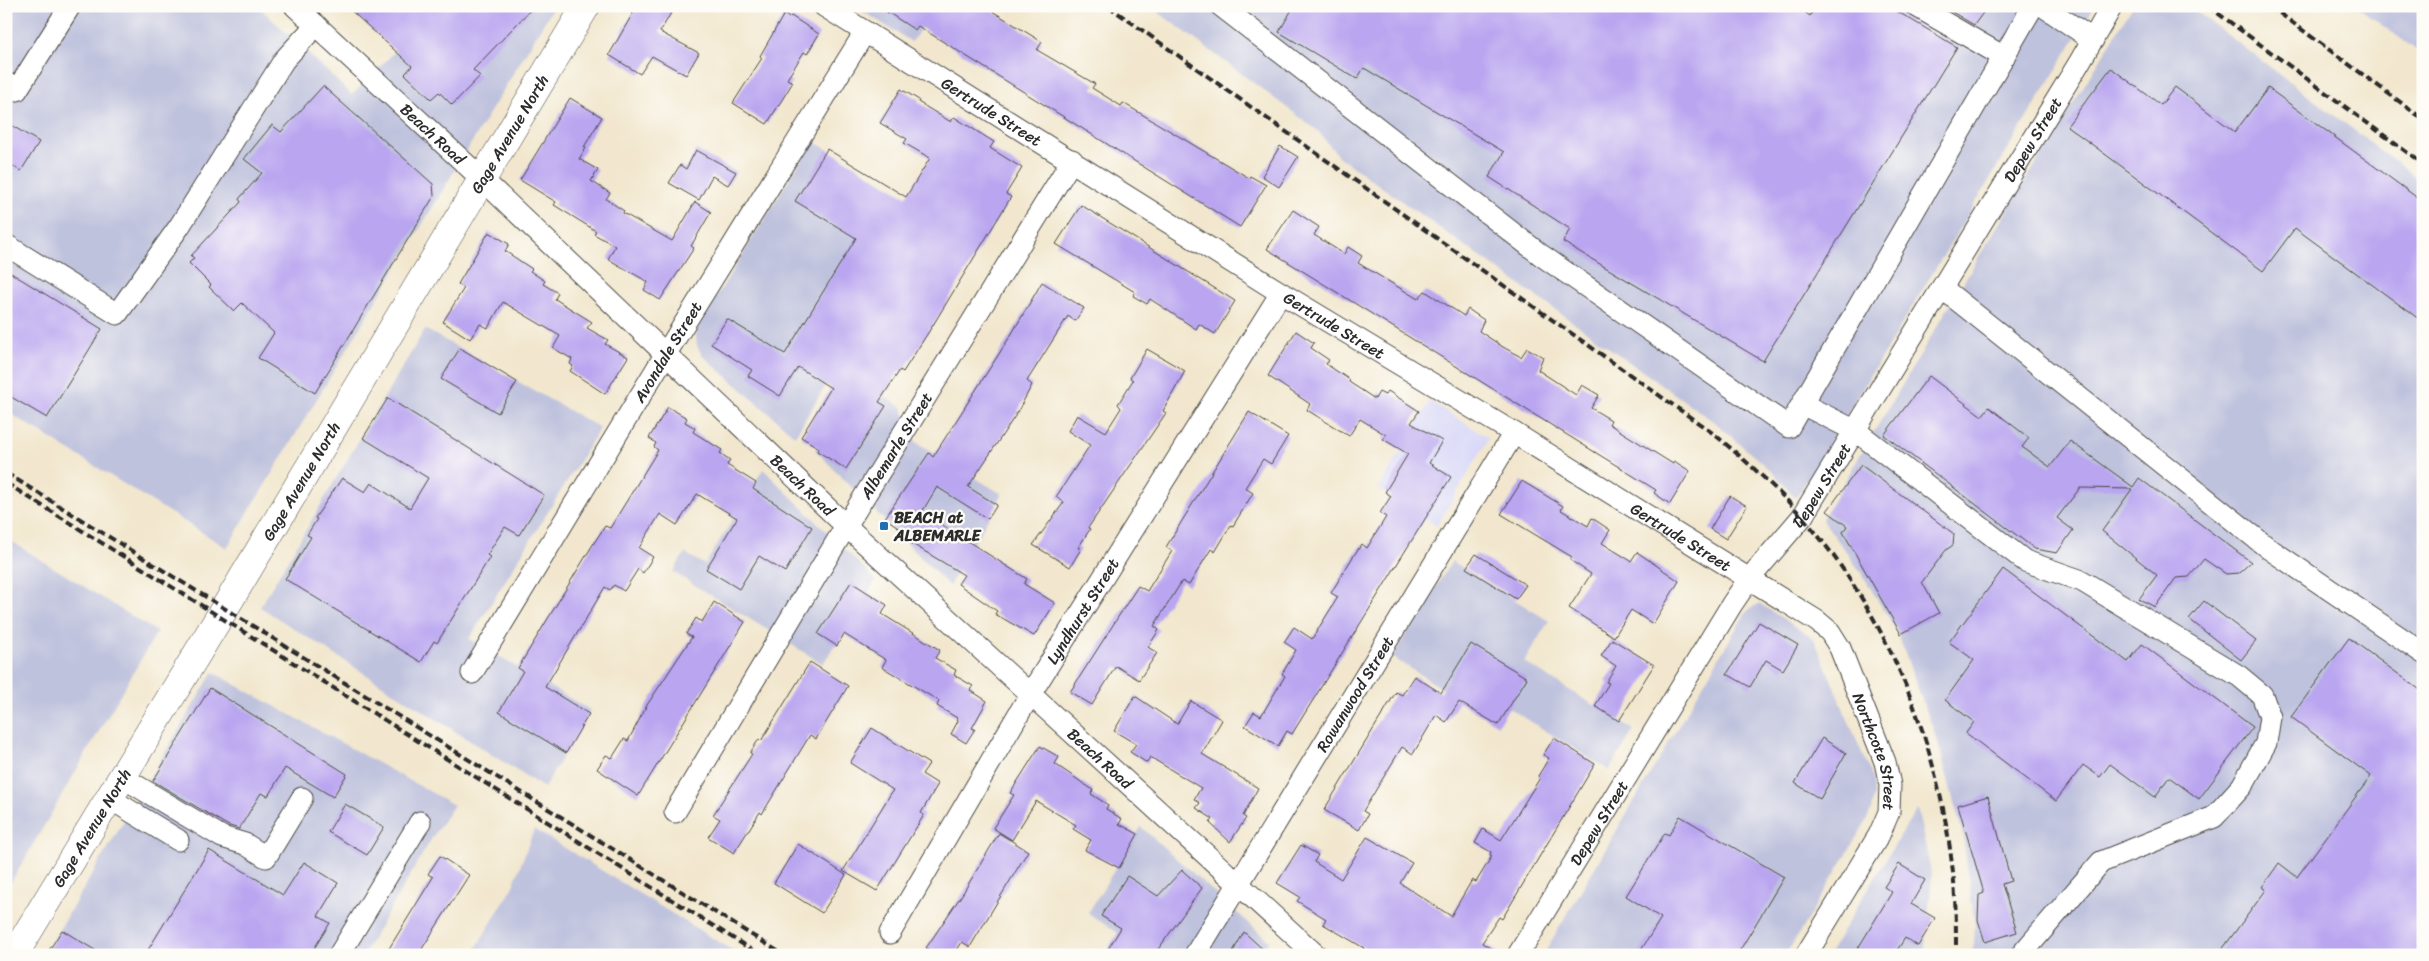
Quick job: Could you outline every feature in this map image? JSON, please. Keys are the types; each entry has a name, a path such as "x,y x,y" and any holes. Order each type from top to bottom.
{"main road":[{"name":"Gage Avenue North","path":"14,955 586,6"}],"street":[{"path":"6,83 17,90 70,6"},
{"name":"Beach Road","path":"295,6 482,179 846,526 1316,955"},
{"name":"Gertrude Street","path":"824,6 1281,293 1514,433 1817,621 1830,632 1840,648"},
{"path":"1221,6 1541,255 1789,427 2034,6"},
{"path":"1916,6 2004,57"},
{"path":"2043,6 2093,40"},
{"name":"Depew Street","path":"1518,955 1748,579 1802,517 1856,431 2112,6"},
{"path":"6,245 117,314 179,227 284,60 316,25"},
{"name":"Avondale Street","path":"472,674 665,355 865,32"},
{"name":"Albemarle Street","path":"676,812 846,526 1072,160"},
{"path":"1942,288 2268,548 2423,653"},
{"name":"Lyndhurst Street","path":"890,933 1031,693 1281,293"},
{"path":"1802,404 1856,431 2025,561 2082,581 2239,676 2262,695 2270,717 2266,743 2242,786 2214,817 2100,862 2021,955"},
{"name":"Rowanwood Street","path":"1196,955 1514,433"},
{"name":"Northcote Street","path":"1806,955 1879,836 1890,812 1890,785 1885,762 1840,648"},
{"path":"116,788 222,837 245,844 266,857 302,798"},
{"path":"116,788 178,840"},
{"path":"339,955 420,822"}],"shaded area":[{"path":"6,6 258,6 352,95 440,6 554,6 227,548 6,411"},
{"path":"854,6 935,6 912,42"},
{"path":"1150,6 2095,6 1796,498 1771,471 1717,424 1339,157 1317,130"},
{"path":"2133,6 2189,6 2423,182 2423,955 1973,955 1975,927 1963,836 1938,742 1897,632 1862,574 1822,519 1978,258"},
{"path":"2356,6 2423,6 2423,55"},
{"path":"813,141 931,211 795,436 702,355 697,346 696,336 698,326"},
{"path":"425,329 600,428 469,639 590,710 544,788 260,607"},
{"path":"858,381 902,407 916,442 1002,494 949,586 815,450"},
{"path":"1430,401 1489,438 1437,526 1379,489"},
{"path":"763,469 876,580 823,664 673,572 685,553 705,565"},
{"path":"6,538 157,632 6,891"},
{"path":"1452,561 1549,621 1524,662 1634,730 1609,770 1507,707 1497,723 1392,657"},
{"path":"1759,603 1814,639 1873,779 1874,795 1871,811 1786,955 1543,955 1746,612"},
{"path":"213,672 454,805 432,838 363,955 44,955"},
{"path":"1917,808 1932,876 1924,955 1828,955"},
{"path":"1141,827 1269,941 1260,955 1151,955 1088,913"},
{"path":"534,829 740,955 472,955 513,886"}],"building":[{"path":"346,6 534,6 473,70 480,76 452,105 439,92 431,99 405,74 412,66"},
{"path":"637,6 675,6 660,32 699,53 686,75 652,56 640,74 609,55"},
{"path":"878,6 984,6 1042,42 1037,50 1095,84 1092,88 1121,106 1123,103 1249,178 1250,176 1266,185 1240,227 918,26 915,30"},
{"path":"1294,6 1797,6 1810,16 1815,6 1888,6 1957,47 1763,361 1563,242 1570,229 1489,177 1504,152 1364,68 1357,79 1279,32"},
{"path":"1942,6 1988,6 1974,25"},
{"path":"784,14 789,18 791,16 819,34 807,54 804,52 787,79 793,82 767,124 733,103 762,58 760,56"},
{"path":"2111,68 2161,105 2175,87 2235,132 2268,88 2423,202 2423,322 2295,228 2263,271 2067,126"},
{"path":"323,86 433,184 434,196 315,393 258,358 274,333 242,303 234,311 209,287 211,285 189,263 194,258 191,256 241,202 239,199 262,173 244,159 272,125 281,132"},
{"path":"901,89 951,122 954,117 994,142 990,148 1022,168 1006,194 1011,197 933,325 903,372 900,370 879,402 886,406 846,469 817,451 819,448 801,437 831,388 798,367 780,396 748,376 752,370 711,344 727,319 785,354 856,238 795,201 827,149 906,197 930,158 904,143 907,139 880,123"},
{"path":"570,98 602,117 579,159 598,170 591,181 610,193 606,199 624,211 623,213 672,241 695,202 711,212 691,246 694,248 660,300 644,290 648,282 608,259 615,246 594,234 596,231 554,205 556,202 520,180"},
{"path":"6,122 39,142 21,171 6,162"},
{"path":"1280,146 1298,157 1279,187 1262,176"},
{"path":"696,150 736,172 728,185 712,176 699,200 669,183 680,165 686,169"},
{"path":"1081,205 1235,301 1215,334 1199,324 1196,329 1150,299 1147,304 1133,296 1135,292 1056,244"},
{"path":"1293,210 1319,227 1314,235 1344,254 1348,247 1362,256 1358,263 1418,299 1425,291 1464,316 1468,309 1484,320 1479,331 1503,347 1521,357 1527,348 1543,357 1538,370 1576,395 1582,385 1599,395 1591,408 1611,420 1609,424 1673,464 1674,461 1690,471 1670,504 1654,493 1656,490 1267,249"},
{"path":"489,232 509,244 505,251 532,269 530,271 545,281 543,284 558,293 555,299 592,322 587,328 608,340 605,344 628,357 605,394 570,371 573,366 570,364 572,359 553,348 560,336 503,302 488,328 480,324 470,339 443,322 464,288 458,284"},
{"path":"6,270 102,329 47,418 6,394"},
{"path":"1042,282 1084,308 1075,321 1068,316 1027,381 1032,385 1017,413 968,487 997,505 988,519 937,487 922,512 1027,579 1024,584 1055,603 1034,636 995,614 997,611 958,584 964,575 904,539 907,533 885,518 929,453 933,457 1011,335"},
{"path":"1296,331 1314,343 1311,348 1329,360 1326,364 1375,399 1379,392 1385,395 1388,391 1419,411 1411,423 1442,441 1429,463 1451,477 1292,734 1287,731 1278,746 1245,726 1254,712 1261,716 1285,676 1282,674 1296,650 1284,642 1294,627 1312,639 1338,597 1331,593 1354,555 1362,544 1367,548 1386,517 1380,513 1391,496 1385,492 1408,454 1383,439 1386,435 1360,419 1349,436 1307,410 1310,404 1268,376"},
{"path":"460,348 517,382 498,413 441,379"},
{"path":"1147,349 1185,371 1163,411 1166,413 1088,528 1090,529 1078,548 1081,549 1070,567 1033,545 1064,502 1056,497 1090,445 1068,431 1077,415 1106,432 1121,408 1118,404 1133,380 1130,378"},
{"path":"1929,376 1982,416 1989,407 2029,438 2022,447 2050,467 2070,441 2133,487 2139,478 2251,562 2239,573 2226,574 2204,559 2189,577 2176,578 2155,607 2139,599 2157,575 2102,531 2132,489 2080,488 2057,518 2073,530 2057,553 2035,549 1884,435"},
{"path":"388,398 544,495 519,535 505,527 487,555 490,557 437,643 434,641 421,662 285,579 311,537 307,535 317,519 315,518 342,478 365,492 371,483 410,508 428,478 363,438"},
{"path":"668,407 687,418 685,422 695,428 693,432 722,450 720,453 730,460 727,465 756,483 753,489 812,527 785,572 759,556 739,589 706,569 737,518 697,494 677,525 660,514 639,548 653,557 643,573 638,569 624,591 614,585 610,590 605,587 545,687 589,714 566,753 499,712 523,671 518,668 592,546 605,526 610,528 658,450 654,447 656,443 649,438"},
{"path":"1249,412 1288,436 1271,464 1263,459 1245,488 1253,493 1215,552 1211,549 1189,585 1182,581 1154,626 1159,630 1148,647 1157,653 1139,680 1116,666 1092,705 1070,692 1138,586 1147,591 1172,551 1166,547"},
{"path":"1861,465 1954,534 1953,545 1946,550 1922,582 1939,613 1901,634 1843,532 1847,526 1827,511"},
{"path":"1522,481 1563,506 1561,510 1588,526 1592,518 1610,530 1602,543 1631,561 1637,552 1679,581 1653,624 1631,610 1614,637 1569,608 1591,574 1570,560 1572,557 1501,514"},
{"path":"1730,496 1747,506 1726,539 1710,529"},
{"path":"1476,554 1526,585 1516,599 1466,568"},
{"path":"2003,569 2128,662 2142,644 2253,727 2199,799 2169,777 2155,797 2110,764 2100,777 2083,765 2056,801 1966,733 1974,722 1945,700 1974,660 1949,642"},
{"path":"851,582 887,605 882,614 940,650 935,658 956,670 954,675 973,686 970,690 987,701 972,728 975,729 966,743 951,734 958,721 957,718 937,706 939,701 882,667 886,660 844,634 837,646 818,634"},
{"path":"2204,601 2256,641 2241,660 2189,619"},
{"path":"714,602 745,622 638,796 597,769 606,755 612,758 624,739 628,741 647,705 692,637 686,634 696,618 702,622"},
{"path":"1759,622 1798,645 1783,670 1766,660 1750,687 1727,674"},
{"path":"2349,638 2423,692 2423,955 2218,955 2266,890 2262,887 2279,863 2297,877 2371,776 2291,717"},
{"path":"1612,639 1654,665 1619,721 1595,706 1609,683 1606,682 1616,666 1601,656"},
{"path":"1471,644 1527,678 1498,725 1459,702 1446,722 1436,715 1413,754 1402,747 1363,811 1368,814 1359,830 1324,810 1396,692 1402,695 1414,676 1441,693"},
{"path":"810,662 848,686 816,739 810,735 762,814 760,812 734,853 708,837 720,819 713,815 752,754 750,753 759,739 761,741"},
{"path":"210,688 347,774 333,797 285,768 268,796 261,793 239,829 227,825 153,781"},
{"path":"1135,696 1177,724 1191,701 1222,720 1202,754 1258,788 1243,816 1246,818 1230,842 1210,823 1213,819 1196,808 1200,803 1194,799 1201,788 1150,757 1147,763 1130,752 1136,744 1114,731"},
{"path":"872,728 929,764 922,774 938,784 921,813 924,815 877,891 843,871 893,790 850,763"},
{"path":"1554,738 1595,764 1502,919 1499,917 1482,943 1502,955 1360,955 1364,948 1323,924 1326,919 1297,901 1300,897 1277,883 1301,845 1318,855 1314,862 1341,879 1367,837 1412,863 1400,883 1451,916 1472,880 1476,882 1492,856 1490,855 1491,852 1475,843 1483,829 1501,840 1540,778 1538,776 1549,758 1543,755"},
{"path":"1822,738 1846,753 1820,799 1795,783"},
{"path":"1040,746 1059,757 1055,764 1093,790 1091,794 1108,805 1106,809 1122,819 1119,824 1138,834 1119,868 1085,850 1091,840 1073,829 1076,825 1036,801 1012,840 993,828 1014,795 1010,793"},
{"path":"1988,796 2011,881 2002,884 2017,932 1985,942 1978,920 1979,895 1984,893 1958,805"},
{"path":"345,804 384,827 367,855 328,832"},
{"path":"1680,816 1784,877 1737,955 1638,955 1661,918 1626,896 1665,833 1669,835"},
{"path":"999,833 1028,851 970,947 962,942 954,955 936,955 926,948 963,893"},
{"path":"798,844 846,875 822,913 774,883"},
{"path":"209,850 283,895 304,862 338,883 318,916 330,923 310,955 145,955"},
{"path":"440,856 469,875 418,955 385,955 433,877 428,874"},
{"path":"1899,864 1925,880 1911,904 1935,918 1918,946 1905,938 1894,955 1854,955 1892,892 1884,887"},
{"path":"1182,870 1202,888 1154,955 1118,955 1108,949 1121,928 1101,916 1127,876 1158,896"},
{"path":"62,930 103,955 46,955"},
{"path":"1244,932 1269,955 1231,955"}],"railway":[{"path":"1108,6 1714,434 1761,475 1805,520 1834,557 1860,596 1884,638 1904,681 1921,725 1945,817 1955,898 1956,955"},
{"path":"2208,6 2423,164"},
{"path":"2270,6 2423,119"},
{"path":"6,473 784,955"},
{"path":"6,483 760,955"}],"place":[{"name":"BEACH at ALBEMARLE","path":"884,526"}]}
